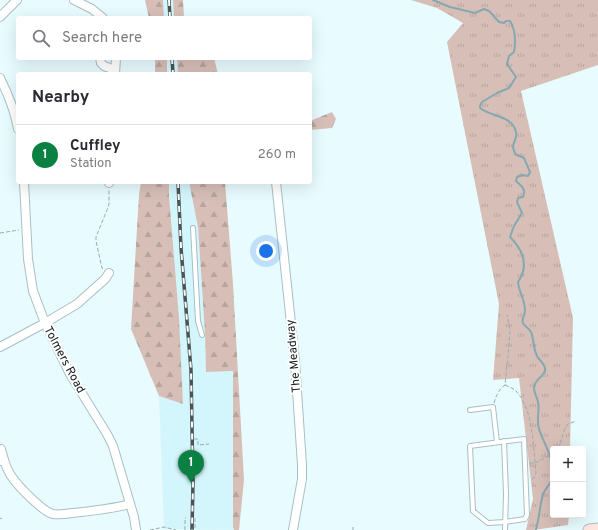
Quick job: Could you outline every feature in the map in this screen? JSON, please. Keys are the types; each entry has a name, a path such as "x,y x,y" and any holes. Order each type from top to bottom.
{"main road":[{"path":"589,530 598,529"}],"street":[{"path":"0,17 17,0"},
{"path":"74,0 92,9 101,16"},
{"path":"100,60 100,63 115,72 116,60"},
{"path":"0,78 5,87 16,118"},
{"name":"Tolmers Road","path":"24,184 28,259 33,291 45,323 70,374 113,446 134,517 136,530"},
{"name":"The Meadway","path":"276,184 295,361 302,465 302,479 293,530"},
{"path":"0,347 77,304 110,273"},
{"path":"1,449 2,460 15,481 27,494 51,513 60,514 103,510 130,504"}],"lane":[{"path":"193,228 198,321 202,335"},
{"path":"470,410 493,407 497,442"},
{"path":"524,439 527,515 525,519 488,523 473,511 470,446 497,442 524,439"},
{"path":"504,442 506,494 505,530"}],"path":[{"path":"109,184 109,204 96,237 96,241 102,268 110,273"},
{"path":"0,233 26,230"},
{"path":"493,407 496,395 502,386 505,385 510,330 507,315"},
{"path":"505,385 515,390 524,403 532,432 536,474 534,478 526,482"},
{"path":"559,446 565,428 568,424 576,421"},
{"path":"194,440 198,440 198,445 208,444"},
{"path":"525,464 535,462 550,455"},
{"path":"185,530 186,518"},
{"path":"195,518 195,530"},
{"path":"150,530 164,527 176,530"}],"shaded area":[{"path":"163,0 173,0 174,16 164,16"},
{"path":"167,60 177,60 178,72 167,72"},
{"path":"169,184 189,184 198,227 206,372 233,371 234,530 164,529 159,396 183,404"}],"green space":[{"path":"145,0 163,0 164,16 149,16"},
{"path":"173,0 183,0 184,16 174,16"},
{"path":"411,0 598,0 598,65 521,91 573,318 570,446 550,446 550,518 569,518 568,525 526,530 533,499 519,378 493,380 499,304 447,42 463,23 437,8"},
{"path":"155,60 167,60 167,72 155,72"},
{"path":"177,60 214,60 218,72 178,72"},
{"path":"332,112 336,119 332,128 312,130 312,120"},
{"path":"141,184 169,184 179,318 183,404 159,396 131,329"},
{"path":"189,184 225,184 233,284 244,480 239,530 234,530 233,527 233,371 206,372 198,227"}],"waterway":[{"path":"433,0 450,7 475,13 484,9 489,11 499,22 504,23 506,21 510,21 514,32 514,52 509,56 507,64 516,77 509,88 482,102 480,108 506,119 514,126 516,138 513,147 515,154 524,158 530,172 528,176 523,175 517,177 516,181 523,188 524,192 523,197 518,198 517,202 522,213 514,226 510,237 522,253 524,264 518,282 525,307 523,322 531,332 536,353 545,368 544,373 536,382 534,392 538,400 538,426 550,456 552,474 551,481 543,494 536,530"}],"railway":[{"path":"169,0 170,16"},
{"path":"172,60 173,72"},
{"path":"178,184 181,248 191,370 193,483 192,530"}],"place":[{"name":"Cuffley","path":"191,483"}]}
